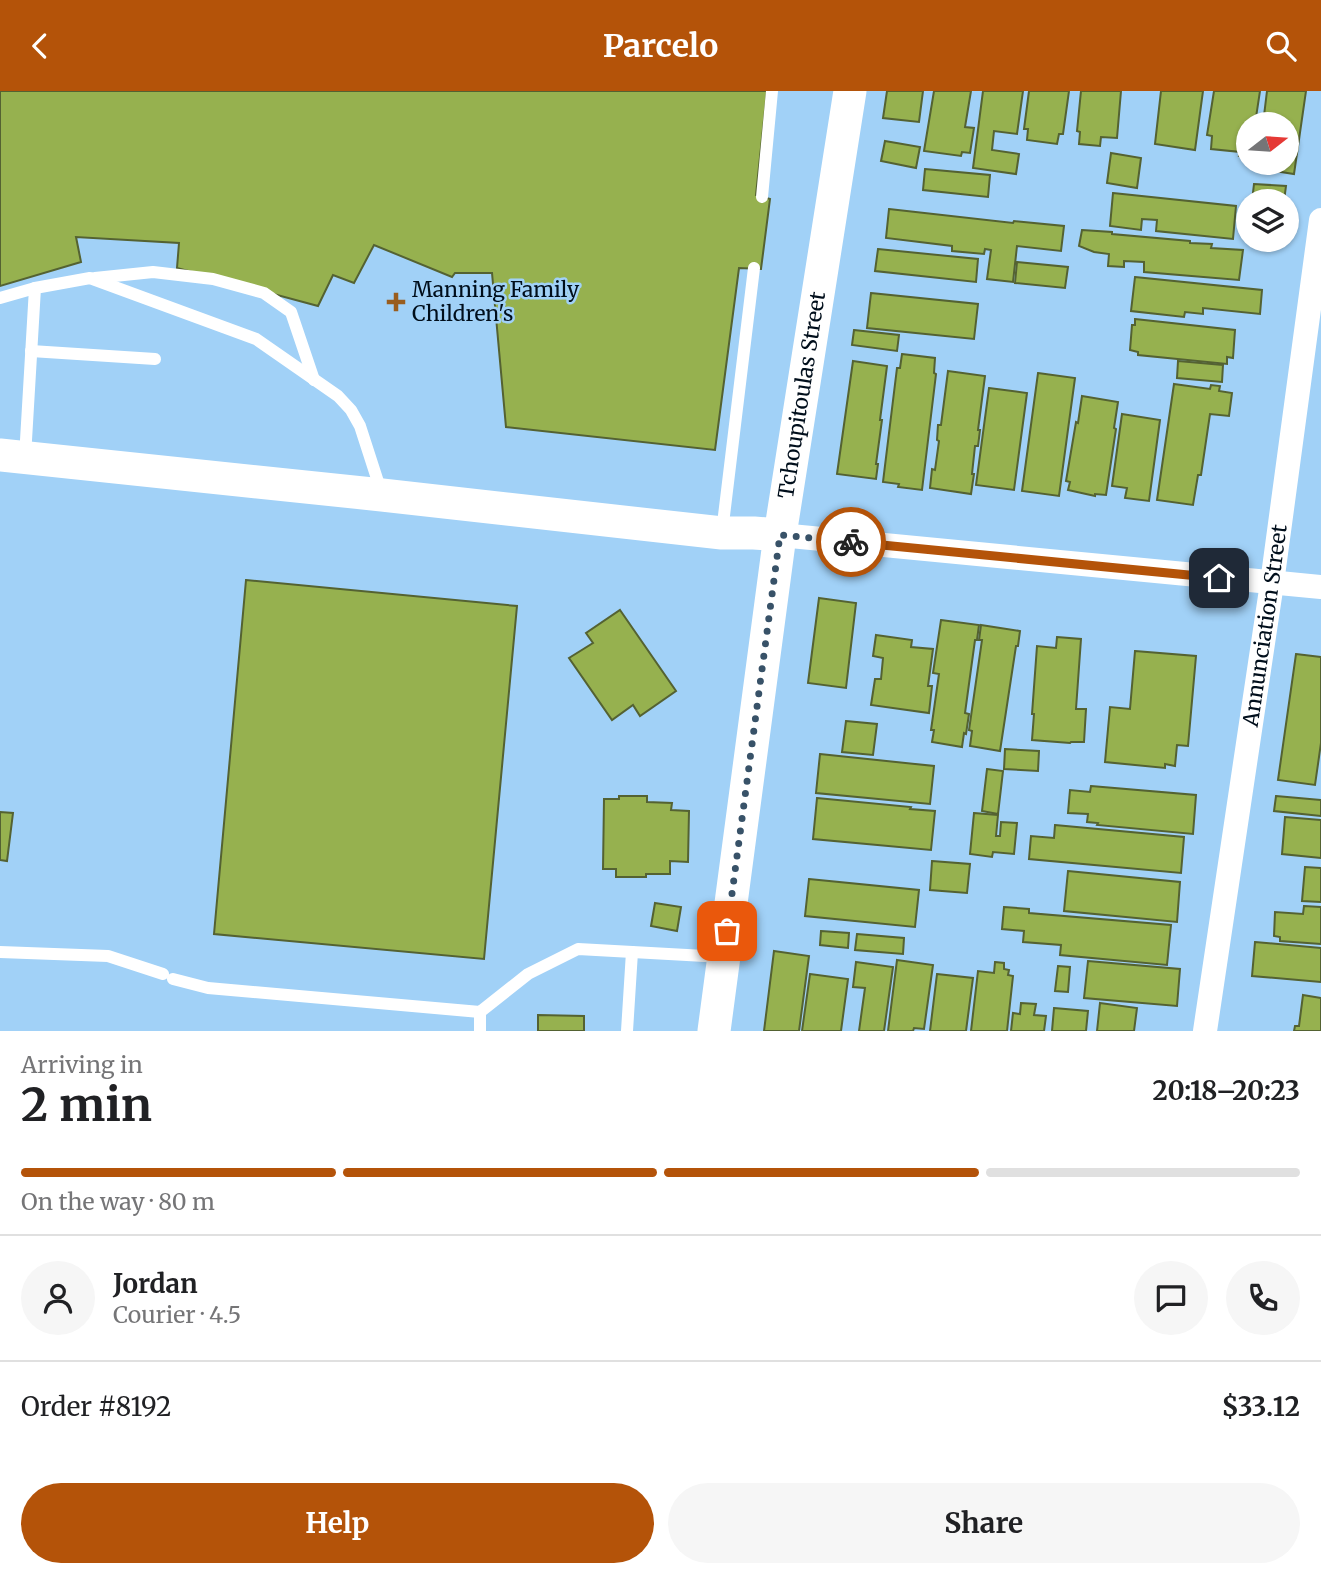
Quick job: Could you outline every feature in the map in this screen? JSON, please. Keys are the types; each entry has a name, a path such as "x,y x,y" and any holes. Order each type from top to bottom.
{"street":[{"name":"Tchoupitoulas Street","path":"714,1031 780,535 850,91"},
{"name":"Annunciation Street","path":"1205,1031 1272,583 1321,220"},
{"path":"13,456 722,533 780,535 1321,587"}],"lane":[{"path":"762,197 772,91"},
{"path":"722,533 754,268"},
{"path":"0,298 35,288 90,278 153,272 213,279 264,293 291,312 315,380"},
{"path":"90,278 256,339 338,396 351,410 360,426 382,495"},
{"path":"13,456 31,351 35,288"},
{"path":"31,351 155,359"},
{"path":"0,951 108,956 208,988 480,1012 528,974 578,949 724,957"},
{"path":"627,1031 632,952"},
{"path":"480,1012 480,1031"}],"building":[{"path":"0,91 767,91 756,195 770,199 761,269 739,268 715,450 506,427 492,273 455,273 452,277 374,245 354,283 333,275 318,306 177,268 179,243 76,237 81,262 0,286"},
{"path":"887,91 923,91 919,122 883,118"},
{"path":"934,91 971,91 965,127 974,128 970,153 962,152 961,156 924,151"},
{"path":"983,91 1023,91 1017,134 994,131 992,150 1019,154 1016,174 973,168"},
{"path":"1029,91 1069,91 1063,134 1059,134 1057,144 1027,140 1028,129 1024,129"},
{"path":"1081,91 1121,91 1117,138 1101,137 1100,146 1079,144 1080,132 1077,131"},
{"path":"1161,91 1203,91 1195,150 1155,144"},
{"path":"1214,91 1260,91 1257,112 1236,112 1236,152 1211,149 1212,136 1207,135"},
{"path":"1267,91 1306,91 1299,139 1299,112 1264,112"},
{"path":"885,141 920,147 916,168 881,161"},
{"path":"1111,153 1141,158 1137,188 1107,183"},
{"path":"925,169 990,175 988,197 923,190"},
{"path":"1254,184 1286,186 1286,189 1253,189"},
{"path":"1113,193 1236,206 1233,239 1156,231 1157,220 1142,219 1141,230 1110,226"},
{"path":"889,209 1064,226 1061,251 1017,246 1013,282 987,279 991,250 985,249 984,254 952,251 952,246 886,238"},
{"path":"1082,230 1212,244 1211,248 1243,252 1239,280 1144,272 1144,262 1124,261 1124,267 1108,266 1109,254 1079,246"},
{"path":"878,249 978,259 976,282 875,271"},
{"path":"1017,262 1068,267 1065,288 1015,283"},
{"path":"1135,277 1262,290 1260,314 1203,308 1203,314 1185,312 1184,317 1131,311"},
{"path":"871,293 978,304 974,339 867,328"},
{"path":"1135,319 1235,330 1233,358 1227,357 1227,364 1138,355 1138,352 1130,350"},
{"path":"854,330 899,335 897,351 852,345"},
{"path":"902,354 935,358 936,374 922,490 883,482 897,368 900,368"},
{"path":"853,361 887,366 876,479 837,474"},
{"path":"1178,361 1223,365 1222,382 1177,378"},
{"path":"948,371 985,376 971,494 930,488 932,469 935,470 938,425 941,425"},
{"path":"1038,373 1075,378 1059,496 1022,491"},
{"path":"1174,384 1210,389 1211,385 1220,386 1219,391 1232,393 1229,416 1210,414 1201,475 1198,475 1193,505 1157,500"},
{"path":"989,388 1027,393 1014,490 976,485"},
{"path":"1082,396 1118,402 1106,495 1095,496 1068,490 1070,482 1066,481"},
{"path":"1122,414 1160,420 1149,501 1125,498 1127,488 1112,486"},
{"path":"246,580 517,606 484,959 214,934"},
{"path":"819,598 856,603 846,688 808,683"},
{"path":"620,610 676,691 640,716 633,705 612,720 569,658 593,643 586,633"},
{"path":"941,620 979,625 965,713 969,714 962,747 932,742 934,730 931,730 939,674 933,673"},
{"path":"981,625 1020,631 1000,751 970,746 972,731 969,730 982,640 979,640"},
{"path":"876,635 912,640 911,647 933,649 928,686 932,686 929,713 871,705 875,679 881,679 883,658 873,656"},
{"path":"1057,637 1081,639 1076,709 1086,709 1084,742 1032,740 1037,646 1056,648"},
{"path":"1135,651 1196,656 1188,746 1177,745 1175,766 1165,764 1165,768 1105,762 1110,707 1130,709"},
{"path":"1296,654 1321,657 1321,743 1315,785 1278,780"},
{"path":"846,721 877,724 873,755 842,752"},
{"path":"1005,749 1039,751 1038,771 1004,769"},
{"path":"820,754 934,766 930,804 816,793"},
{"path":"987,769 1003,771 998,814 982,811"},
{"path":"1091,786 1196,795 1193,834 1097,825 1098,823 1087,822 1088,814 1068,813 1070,790 1090,792"},
{"path":"619,796 647,796 647,802 672,803 671,810 689,811 688,862 670,861 670,874 646,874 646,877 616,877 616,869 603,869 604,799 619,799"},
{"path":"1276,796 1321,800 1321,816 1274,811"},
{"path":"817,798 935,811 931,850 813,839"},
{"path":"0,812 13,813 7,861 0,860"},
{"path":"974,813 998,815 996,836 1000,836 1001,822 1017,823 1014,854 993,852 992,857 970,854"},
{"path":"1285,817 1321,820 1321,858 1282,854"},
{"path":"1055,825 1184,837 1181,873 1029,859 1031,836 1054,838"},
{"path":"932,861 970,864 967,893 930,890"},
{"path":"1305,867 1321,868 1321,902 1302,901"},
{"path":"1068,871 1180,882 1177,922 1064,911"},
{"path":"809,879 919,890 915,927 805,916"},
{"path":"655,903 681,907 677,931 651,926"},
{"path":"1304,906 1321,907 1321,944 1280,941 1280,937 1274,936 1275,912 1303,914"},
{"path":"1004,907 1029,909 1029,913 1171,925 1167,965 1060,955 1061,945 1023,942 1024,931 1002,929"},
{"path":"821,931 849,933 848,948 820,945"},
{"path":"857,934 904,938 903,954 855,950"},
{"path":"1255,942 1321,948 1321,982 1252,976"},
{"path":"774,951 809,956 799,1031 764,1031"},
{"path":"897,960 933,965 924,1029 888,1031"},
{"path":"1088,961 1180,969 1177,1006 1084,998"},
{"path":"856,962 893,967 884,1031 859,1031 865,988 853,987"},
{"path":"995,962 1004,963 1004,969 1009,970 1008,975 1013,976 1007,1031 971,1031 978,971 994,973"},
{"path":"1058,966 1070,967 1068,992 1055,991"},
{"path":"810,974 848,979 841,1031 802,1031"},
{"path":"937,974 973,978 966,1031 930,1031"},
{"path":"1303,995 1321,998 1321,1031 1294,1031 1295,1026 1299,1026"},
{"path":"1021,1003 1036,1004 1034,1015 1046,1016 1044,1031 1011,1031 1013,1013 1020,1014"},
{"path":"1100,1003 1137,1008 1134,1031 1097,1031"},
{"path":"1054,1008 1088,1011 1086,1031 1052,1031"},
{"path":"538,1015 584,1016 584,1031 538,1031"}],"way so far":[{"path":"727,931 780,535 851,542"}],"place":[{"name":"Manning Family Children's","path":"396,302"}],"route":[{"path":"851,542 1219,578"}]}
